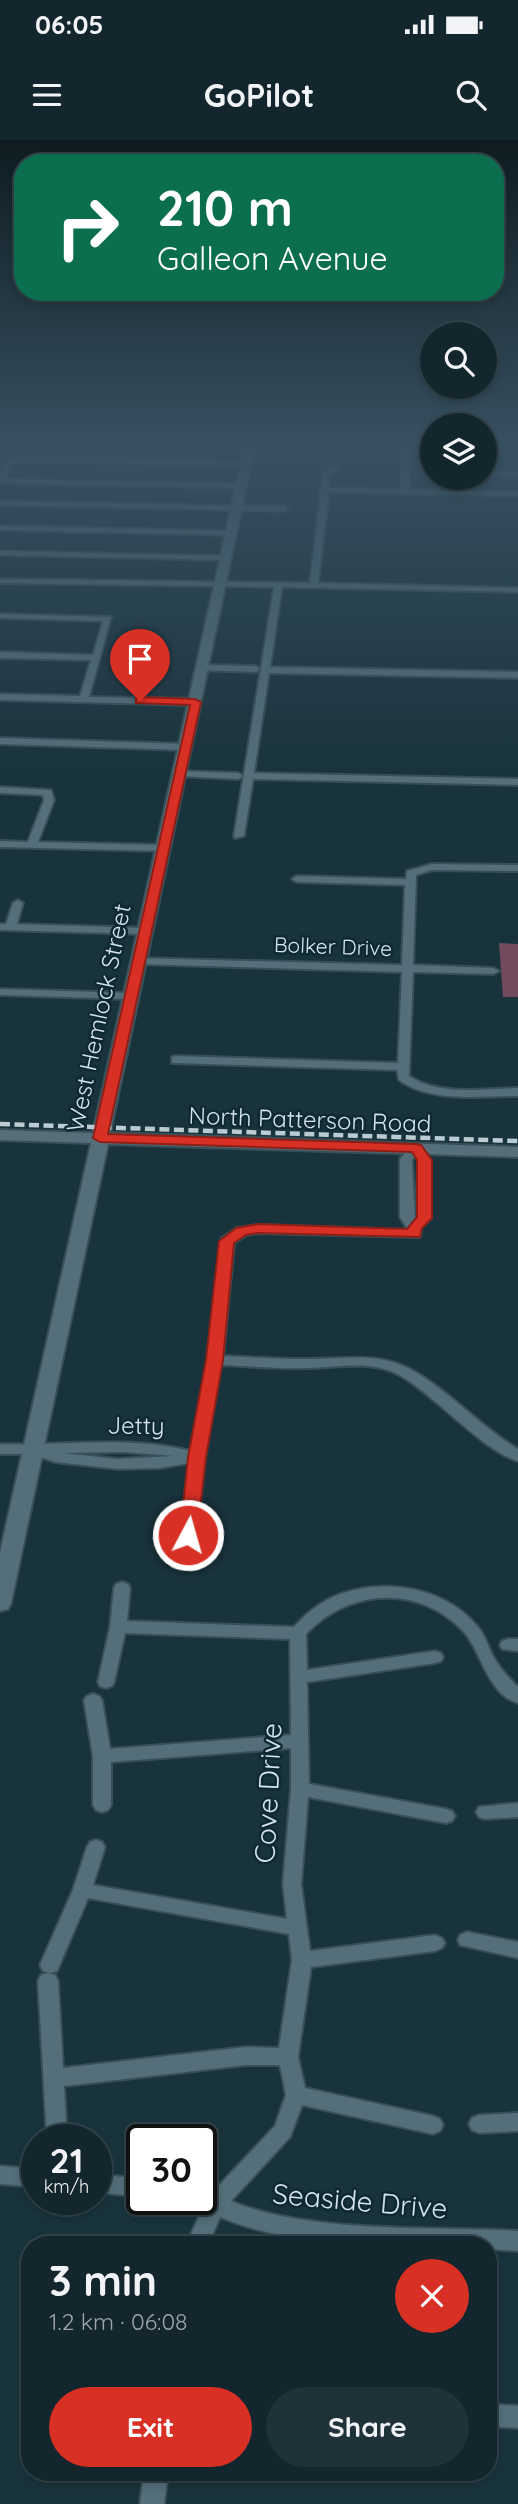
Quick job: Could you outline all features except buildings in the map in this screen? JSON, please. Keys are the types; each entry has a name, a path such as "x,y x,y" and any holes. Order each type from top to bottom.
{"street":[{"path":"105,555 226,558"},
{"path":"314,585 317,555"},
{"name":"West Hemlock Street","path":"0,1603 226,558"},
{"path":"0,581 518,590"},
{"path":"239,836 243,776 275,585"},
{"path":"0,617 108,619 84,699"},
{"path":"0,655 97,658"},
{"path":"203,668 518,675"},
{"path":"0,697 195,702"},
{"path":"0,741 186,747"},
{"path":"180,774 518,782"},
{"path":"0,790 48,792 49,800 32,845"},
{"path":"0,844 163,848"},
{"path":"298,879 410,882 412,872 427,867 518,869"},
{"name":"Bolker Drive","path":"137,961 407,968 410,882"},
{"path":"18,903 6,927 144,931"},
{"path":"493,971 407,968 405,1079 427,1089 518,1093"},
{"path":"0,992 130,996"},
{"path":"176,1060 404,1067"},
{"path":"0,1135 99,1144"},
{"path":"0,1147 99,1144"},
{"name":"North Patterson Road","path":"99,1144 416,1156 518,1163"},
{"name":"North Patterson Road","path":"416,1156 518,1152"},
{"path":"186,1557 197,1457 215,1360 227,1241 242,1231 258,1229 414,1231 424,1218 416,1156"},
{"path":"215,1360 309,1364 354,1359 392,1366 412,1377 498,1444 518,1456"},
{"name":"Jetty","path":"0,1449 33,1451 63,1461 175,1463 197,1457"},
{"path":"106,1682 118,1627 122,1588"},
{"path":"118,1627 298,1633 317,1612 350,1596 386,1592 428,1600 459,1617 471,1628 492,1668 518,1697"},
{"name":"Cove Drive","path":"296,2095 288,2057 302,1960 292,1884 300,1790 298,1633"},
{"path":"299,1678 435,1657"},
{"path":"93,1700 102,1756 102,1805"},
{"path":"102,1756 298,1741"},
{"path":"300,1790 446,1816"},
{"path":"485,1812 518,1810"},
{"path":"57,2124 49,1973 96,1847"},
{"path":"82,1890 296,1928"},
{"path":"467,1940 518,1950"},
{"path":"302,1960 435,1943"},
{"path":"55,2078 246,2056 288,2057"},
{"path":"217,2193 283,2131 296,2095 433,2126"},
{"path":"479,2124 518,2122"},
{"path":"0,2175 21,2177"},
{"name":"Seaside Drive","path":"217,2206 254,2220 300,2228 414,2236"},
{"path":"199,2236 205,2215"},
{"name":"Seaside Drive","path":"497,2240 518,2241"},
{"path":"497,2416 518,2417"},
{"path":"152,2504 155,2481"}],"shaded area":[{"path":"499,943 518,944 518,997 503,997"}],"railway":[{"path":"0,1124 518,1141"}],"route":[{"path":"140,701 195,702 100,1138 416,1148 424,1160 424,1218 414,1227 415,1234 258,1229 242,1231 227,1241 215,1360 197,1457 188,1535"}]}
